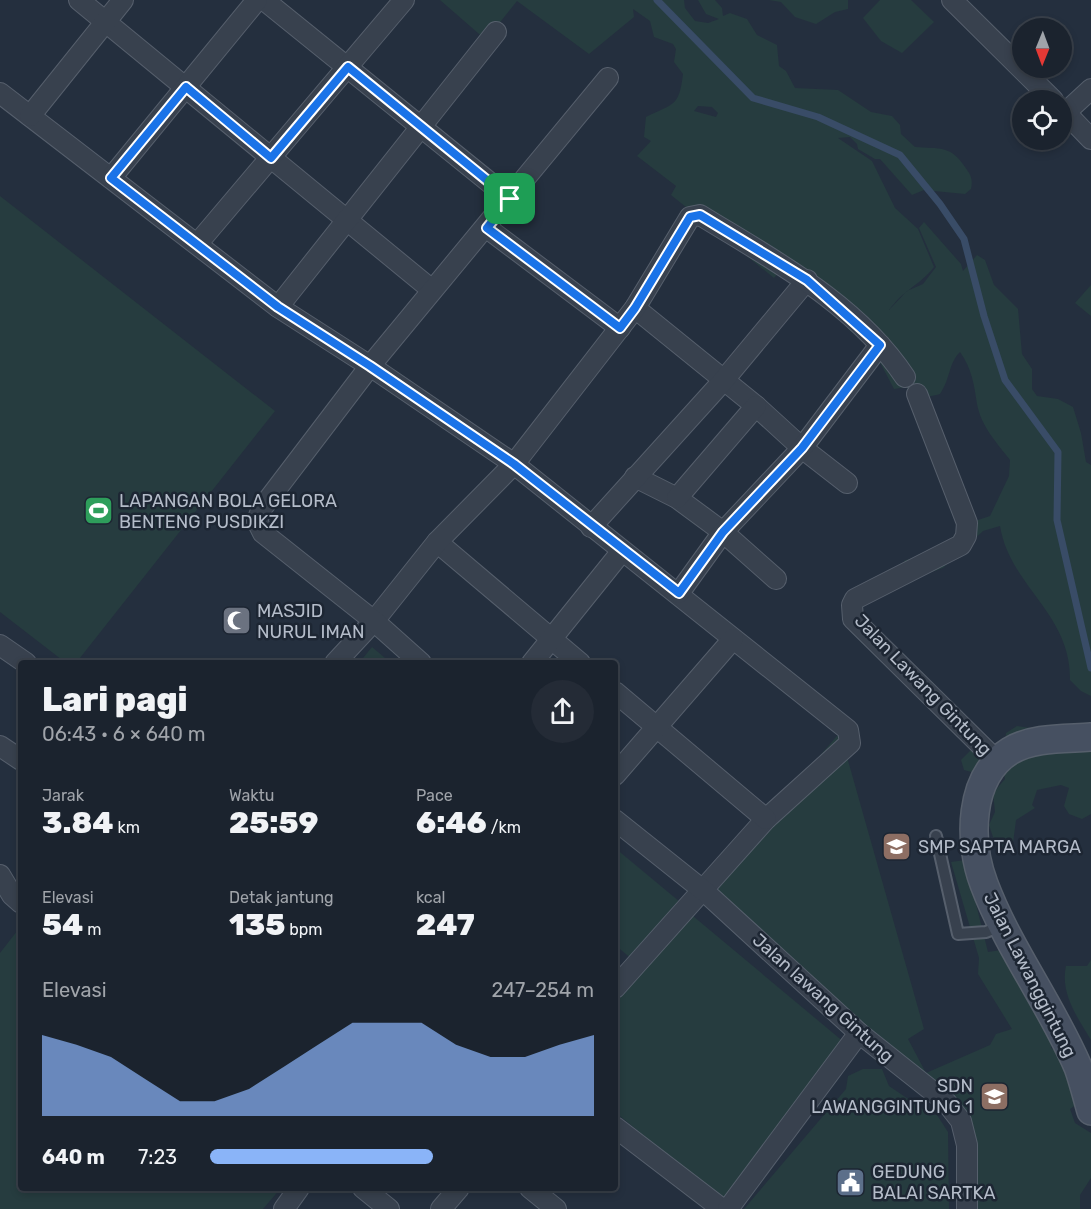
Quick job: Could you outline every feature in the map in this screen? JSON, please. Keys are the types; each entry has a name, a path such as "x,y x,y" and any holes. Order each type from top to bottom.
{"main road":[{"name":"Jalan Lawanggintung","path":"1091,737 1051,740 1011,750 982,782 975,826 977,857 983,884 1078,1068 1091,1111"}],"street":[{"path":"80,0 432,290"},
{"path":"30,116 123,0"},
{"path":"111,178 257,0"},
{"path":"264,0 510,199"},
{"path":"198,243 404,0"},
{"path":"952,0 1042,90"},
{"path":"278,307 496,32"},
{"path":"417,660 374,621 263,533 256,521 262,508 370,366 432,290 487,228 608,78"},
{"path":"1072,101 1091,89"},
{"path":"0,93 198,243 278,307 370,366 514,464 622,551 679,593 848,730 851,736 850,743 766,819 704,891 618,982"},
{"path":"1072,120 1091,139"},
{"path":"338,660 374,621 437,542 514,464 635,308 690,217 695,214 807,280 880,345 905,377"},
{"path":"487,228 620,328"},
{"path":"591,526 723,381 807,280"},
{"path":"635,308 756,406 802,448 848,483"},
{"path":"679,593 723,532 802,448 880,345"},
{"name":"Jalan Lawang Gintung","path":"917,394 967,523 966,536 961,545 855,599 851,612 853,619 998,762"},
{"path":"677,498 756,406"},
{"path":"635,477 677,498 723,532 776,579"},
{"path":"437,542 576,660"},
{"path":"534,660 622,551"},
{"path":"618,772 733,639"},
{"path":"0,645 22,660"},
{"path":"618,694 766,819"},
{"path":"0,746 18,758"},
{"name":"Jalan lawang Gintung","path":"618,822 704,891 859,1033 946,1102 961,1121 967,1145 967,1209"},
{"path":"0,875 11,902"},
{"name":"Jalan Lawang Gintung","path":"728,1209 859,1033"},
{"path":"618,1128 722,1209"},
{"path":"284,1209 297,1191"},
{"path":"367,1191 389,1209"},
{"path":"441,1209 456,1191"},
{"path":"534,1191 556,1209"}],"lane":[{"path":"936,836 958,934 986,932 1003,924"}],"green space":[{"path":"440,0 684,0 685,8 695,21 708,23 719,19 706,14 698,0 715,0 722,8 723,16 730,13 747,19 757,35 777,45 779,66 786,71 795,88 838,90 871,112 892,116 900,125 901,134 915,147 938,148 955,155 960,160 972,180 971,189 965,194 924,190 912,195 880,159 875,159 858,149 857,144 850,137 838,138 872,161 895,208 918,229 934,267 908,291 923,284 936,267 919,228 924,222 961,264 963,271 977,255 985,260 994,285 1018,309 1022,354 1032,369 1032,389 1037,396 1058,399 1073,407 1081,433 1086,462 1091,465 1091,696 1081,691 1070,680 1068,657 1061,636 1015,566 1000,526 983,531 943,568 926,574 901,566 905,560 932,554 944,547 960,526 990,516 1009,476 1010,460 982,420 970,371 960,352 953,361 940,394 922,396 906,387 894,389 874,351 848,329 857,319 786,264 774,278 671,195 676,186 637,156 651,141 644,137 646,117 674,103 679,93 683,74 674,62 676,49 673,44 654,37 650,21 633,9 634,17 589,54 517,1 486,40","holes":["698,106 712,107 718,113 716,117 694,111"]},
{"path":"769,0 848,0 848,9 835,12 816,24 795,17 781,2"},
{"path":"880,0 911,0 934,22 902,53 881,41 863,18"},
{"name":"LAPANGAN BOLA GELORA BENTENG PUSDIKZI","path":"0,196 275,411 78,660 62,660 0,612"},
{"path":"1091,285 1091,316 1075,303"},
{"path":"372,647 387,660 361,660"},
{"path":"1017,726 1030,728 1052,740 1091,741 1091,814 1082,819 1069,814 1064,806 1069,788 1061,785 1037,790 1032,805 1035,808 1016,820 1012,851 1004,855 997,849 989,825 995,812 993,793 1005,779 1004,774 983,775 964,770 961,760 978,743 1004,751 1006,733"},
{"path":"842,730 861,742 847,757 924,1029 908,1039 926,1073 990,1045 996,1034 1012,1029 978,974 979,958 951,862 965,860 988,952 1001,950 1031,991 1034,1012 1051,1027 1051,1048 1065,1057 1083,1100 1070,1109 1075,1123 1091,1133 1091,1178 1080,1195 1080,1209 971,1209 967,1145 969,1114 961,1121 701,894"},
{"path":"618,850 680,902 632,959 618,947"},
{"path":"687,911 851,1048 725,1202 618,1114 618,996"},
{"path":"18,930 18,1191 278,1191 263,1209 0,1209 0,953"},
{"path":"1091,960 1091,1040 1071,1005 1065,986 1065,976 1066,966 1087,966"},
{"path":"863,1069 882,1069 889,1086 932,1115 937,1115 948,1132 949,1209 744,1209 846,1089 848,1076"}],"waterway":[{"path":"657,0 753,98 818,117 900,155 940,204 964,239 984,316 1005,380 1058,452 1057,520 1091,668"}],"place":[{"name":"LAPANGAN BOLA GELORA BENTENG PUSDIKZI","path":"98,511"},
{"name":"MASJID NURUL IMAN","path":"236,621"},
{"name":"SMP SAPTA MARGA","path":"897,847"},
{"name":"SDN LAWANGGINTUNG 1","path":"994,1096"},
{"name":"GEDUNG BALAI SARTKA","path":"851,1182"}],"route":[{"path":"348,67 510,199 487,228 620,328 635,308 690,217 695,214 807,280 880,345 802,448 723,532 679,593 622,551 514,464 370,366 278,307 111,178 186,87 271,158 348,67"}]}
